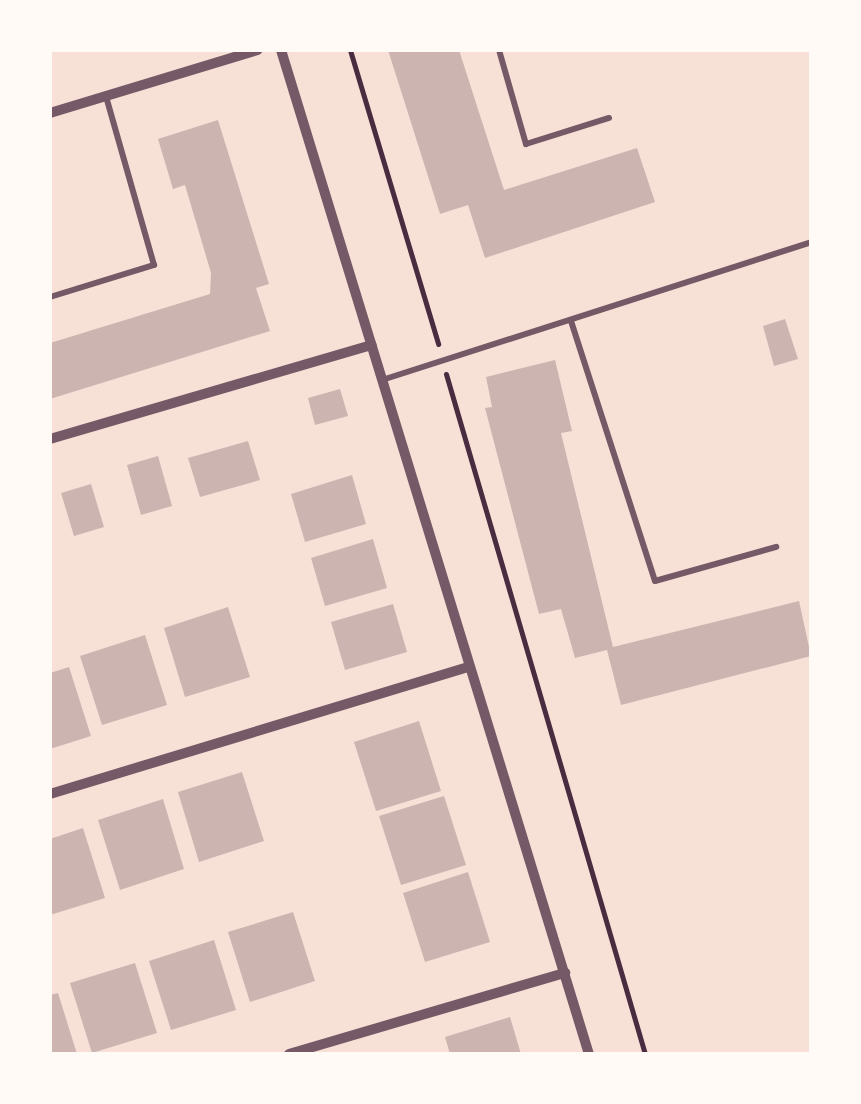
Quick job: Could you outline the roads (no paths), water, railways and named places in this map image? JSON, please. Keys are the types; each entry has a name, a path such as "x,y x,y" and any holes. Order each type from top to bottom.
{"street":[{"path":"50,113 258,50"},
{"path":"281,50 589,1054"},
{"path":"50,439 372,345"},
{"path":"50,794 468,667"},
{"path":"289,1054 566,973"}],"lane":[{"path":"499,50 526,144 609,118"},
{"path":"50,297 154,266 106,96"},
{"path":"382,380 811,242"},
{"path":"571,321 656,582 776,546"}]}
